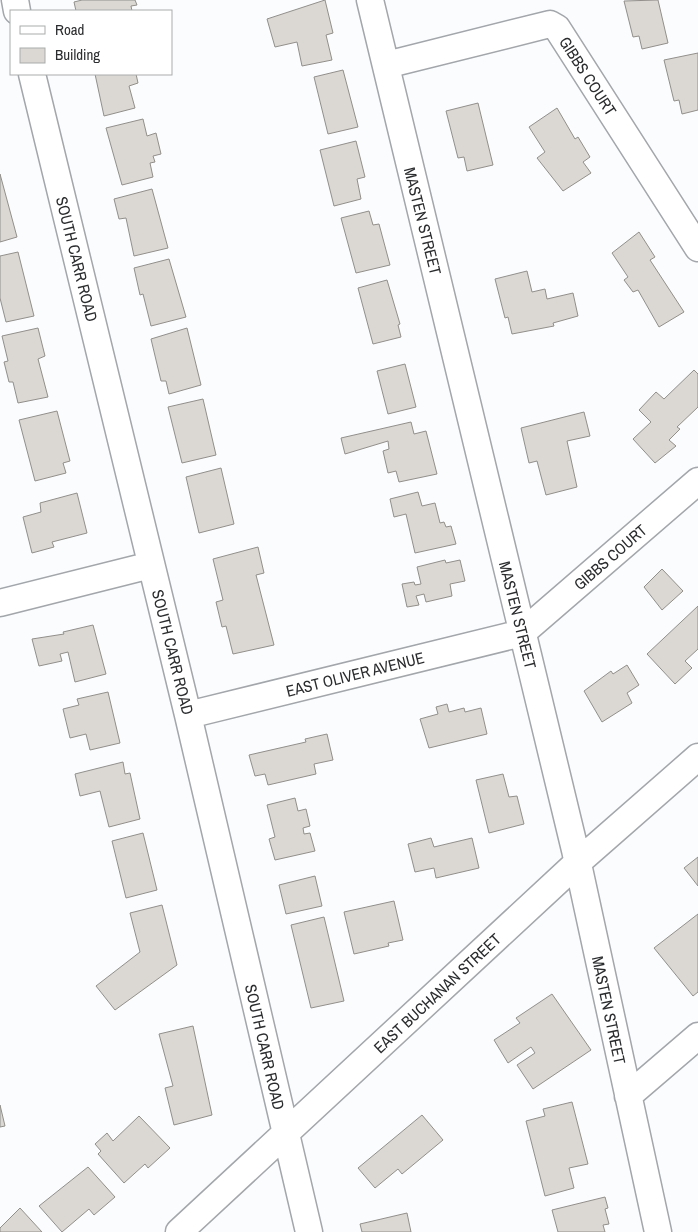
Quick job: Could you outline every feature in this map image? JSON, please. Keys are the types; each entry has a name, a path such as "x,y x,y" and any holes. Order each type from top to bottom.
{"street":[{"name":"MASTEN STREET","path":"370,0 578,863 658,1232"},
{"name":"GIBBS COURT","path":"386,65 550,24 557,28 698,248"},
{"name":"SOUTH CARR ROAD","path":"32,75 188,715 309,1232"},
{"name":"GIBBS COURT","path":"522,632 698,481"},
{"path":"0,603 151,565"},
{"name":"EAST OLIVER AVENUE","path":"188,715 522,632"},
{"name":"EAST BUCHANAN STREET","path":"179,1232 578,863 698,758"},
{"path":"628,1096 698,1036"}],"building":[{"path":"82,0 135,0 137,5 131,6 132,10 76,10 74,2"},
{"path":"325,0 333,33 326,35 332,60 302,66 297,42 275,47 267,19"},
{"path":"658,0 668,43 642,49 639,36 633,37 624,1"},
{"path":"698,53 698,110 682,114 679,100 674,101 664,60"},
{"path":"343,70 358,127 328,134 314,77"},
{"path":"95,75 136,75 138,83 129,86 135,108 104,116"},
{"path":"478,103 493,165 467,171 464,157 458,158 446,111"},
{"path":"557,108 575,139 578,137 590,157 583,162 591,173 563,191 537,158 545,152 529,127"},
{"path":"143,119 147,136 156,133 161,154 153,156 155,162 150,163 153,177 122,185 106,128"},
{"path":"356,141 365,177 357,179 361,199 334,206 320,150"},
{"path":"0,174 17,237 0,242"},
{"path":"152,189 168,248 134,256 126,218 119,219 114,199"},
{"path":"369,211 373,225 379,224 390,265 356,273 341,218"},
{"path":"639,232 655,257 650,260 684,312 659,327 638,290 633,292 624,280 628,277 612,253"},
{"path":"18,252 34,316 6,322 0,298 0,256"},
{"path":"169,259 186,317 151,326 143,294 140,295 134,268"},
{"path":"527,271 532,292 545,289 547,299 573,293 578,316 553,323 554,326 512,334 508,317 505,318 495,279"},
{"path":"387,280 400,324 398,325 401,337 373,344 358,288"},
{"path":"38,328 45,356 38,359 48,397 18,403 13,382 9,382 4,362 8,361 2,336"},
{"path":"187,328 201,385 169,394 166,381 161,381 151,339"},
{"path":"405,364 416,407 388,414 377,371"},
{"path":"694,370 698,374 698,407 677,427 680,429 669,440 676,446 655,463 633,439 651,422 639,410 656,392 664,399"},
{"path":"203,399 216,455 182,463 168,407"},
{"path":"57,411 70,461 63,463 66,473 35,481 19,420"},
{"path":"584,412 590,436 567,441 577,487 546,495 537,461 529,463 521,428"},
{"path":"411,422 414,434 426,431 437,474 399,482 396,471 388,473 383,451 389,449 388,441 345,454 341,438"},
{"path":"221,468 234,524 199,533 186,477"},
{"path":"418,492 422,506 435,503 440,523 444,522 446,527 451,526 456,544 415,553 406,514 394,517 390,499"},
{"path":"77,493 87,533 52,542 54,547 32,553 23,517 41,512 40,503"},
{"path":"258,547 264,573 256,575 274,645 233,654 226,626 222,627 216,602 223,600 213,559"},
{"path":"445,560 446,563 460,560 465,581 450,584 452,596 426,602 424,594 416,596 419,605 407,607 402,584 414,582 415,585 421,584 417,567"},
{"path":"662,569 683,591 662,610 644,587"},
{"path":"698,606 698,649 685,661 692,668 675,684 647,654"},
{"path":"93,625 106,674 75,682 68,652 60,654 62,661 39,666 32,639 64,634 63,632"},
{"path":"627,665 639,685 627,693 632,703 602,722 584,691 611,671 613,674"},
{"path":"108,692 120,743 90,750 86,734 70,738 63,709 79,705 77,699"},
{"path":"447,704 449,712 464,708 465,712 481,708 487,734 429,748 420,719 438,714 436,707"},
{"path":"327,734 333,760 314,764 316,774 268,785 265,774 255,776 249,755 306,742 305,739"},
{"path":"123,762 125,774 130,773 140,819 109,827 100,791 80,796 75,774"},
{"path":"503,774 509,797 517,796 524,824 489,833 476,780"},
{"path":"295,798 298,811 306,809 310,826 303,828 304,834 310,833 315,851 275,860 269,839 275,837 267,805"},
{"path":"143,833 157,890 126,898 112,841"},
{"path":"431,838 434,847 472,838 479,868 436,878 434,868 415,872 408,844"},
{"path":"698,857 698,886 684,868"},
{"path":"315,876 322,906 286,914 279,885"},
{"path":"394,901 403,940 388,943 389,946 354,954 344,912"},
{"path":"162,905 177,965 115,1010 96,986 140,952 130,913"},
{"path":"698,914 698,992 693,996 654,948"},
{"path":"324,917 344,1001 311,1008 291,925"},
{"path":"552,994 591,1050 533,1089 517,1065 535,1053 531,1047 508,1063 494,1040 520,1023 516,1018"},
{"path":"193,1026 212,1115 174,1125 165,1088 173,1086 159,1034"},
{"path":"572,1102 588,1164 569,1168 574,1188 545,1196 526,1121 545,1116 543,1109"},
{"path":"0,1105 5,1126 0,1127"},
{"path":"422,1115 443,1140 402,1174 398,1169 375,1188 358,1168"},
{"path":"139,1116 170,1148 148,1168 145,1164 124,1183 98,1154 101,1151 95,1144 107,1133 113,1141"},
{"path":"88,1167 115,1197 94,1215 89,1209 62,1232 39,1206"},
{"path":"605,1197 608,1208 605,1209 609,1224 603,1225 605,1232 558,1232 552,1210"},
{"path":"20,1208 42,1232 0,1232 0,1228"},
{"path":"407,1213 411,1232 362,1232 360,1224"}]}
